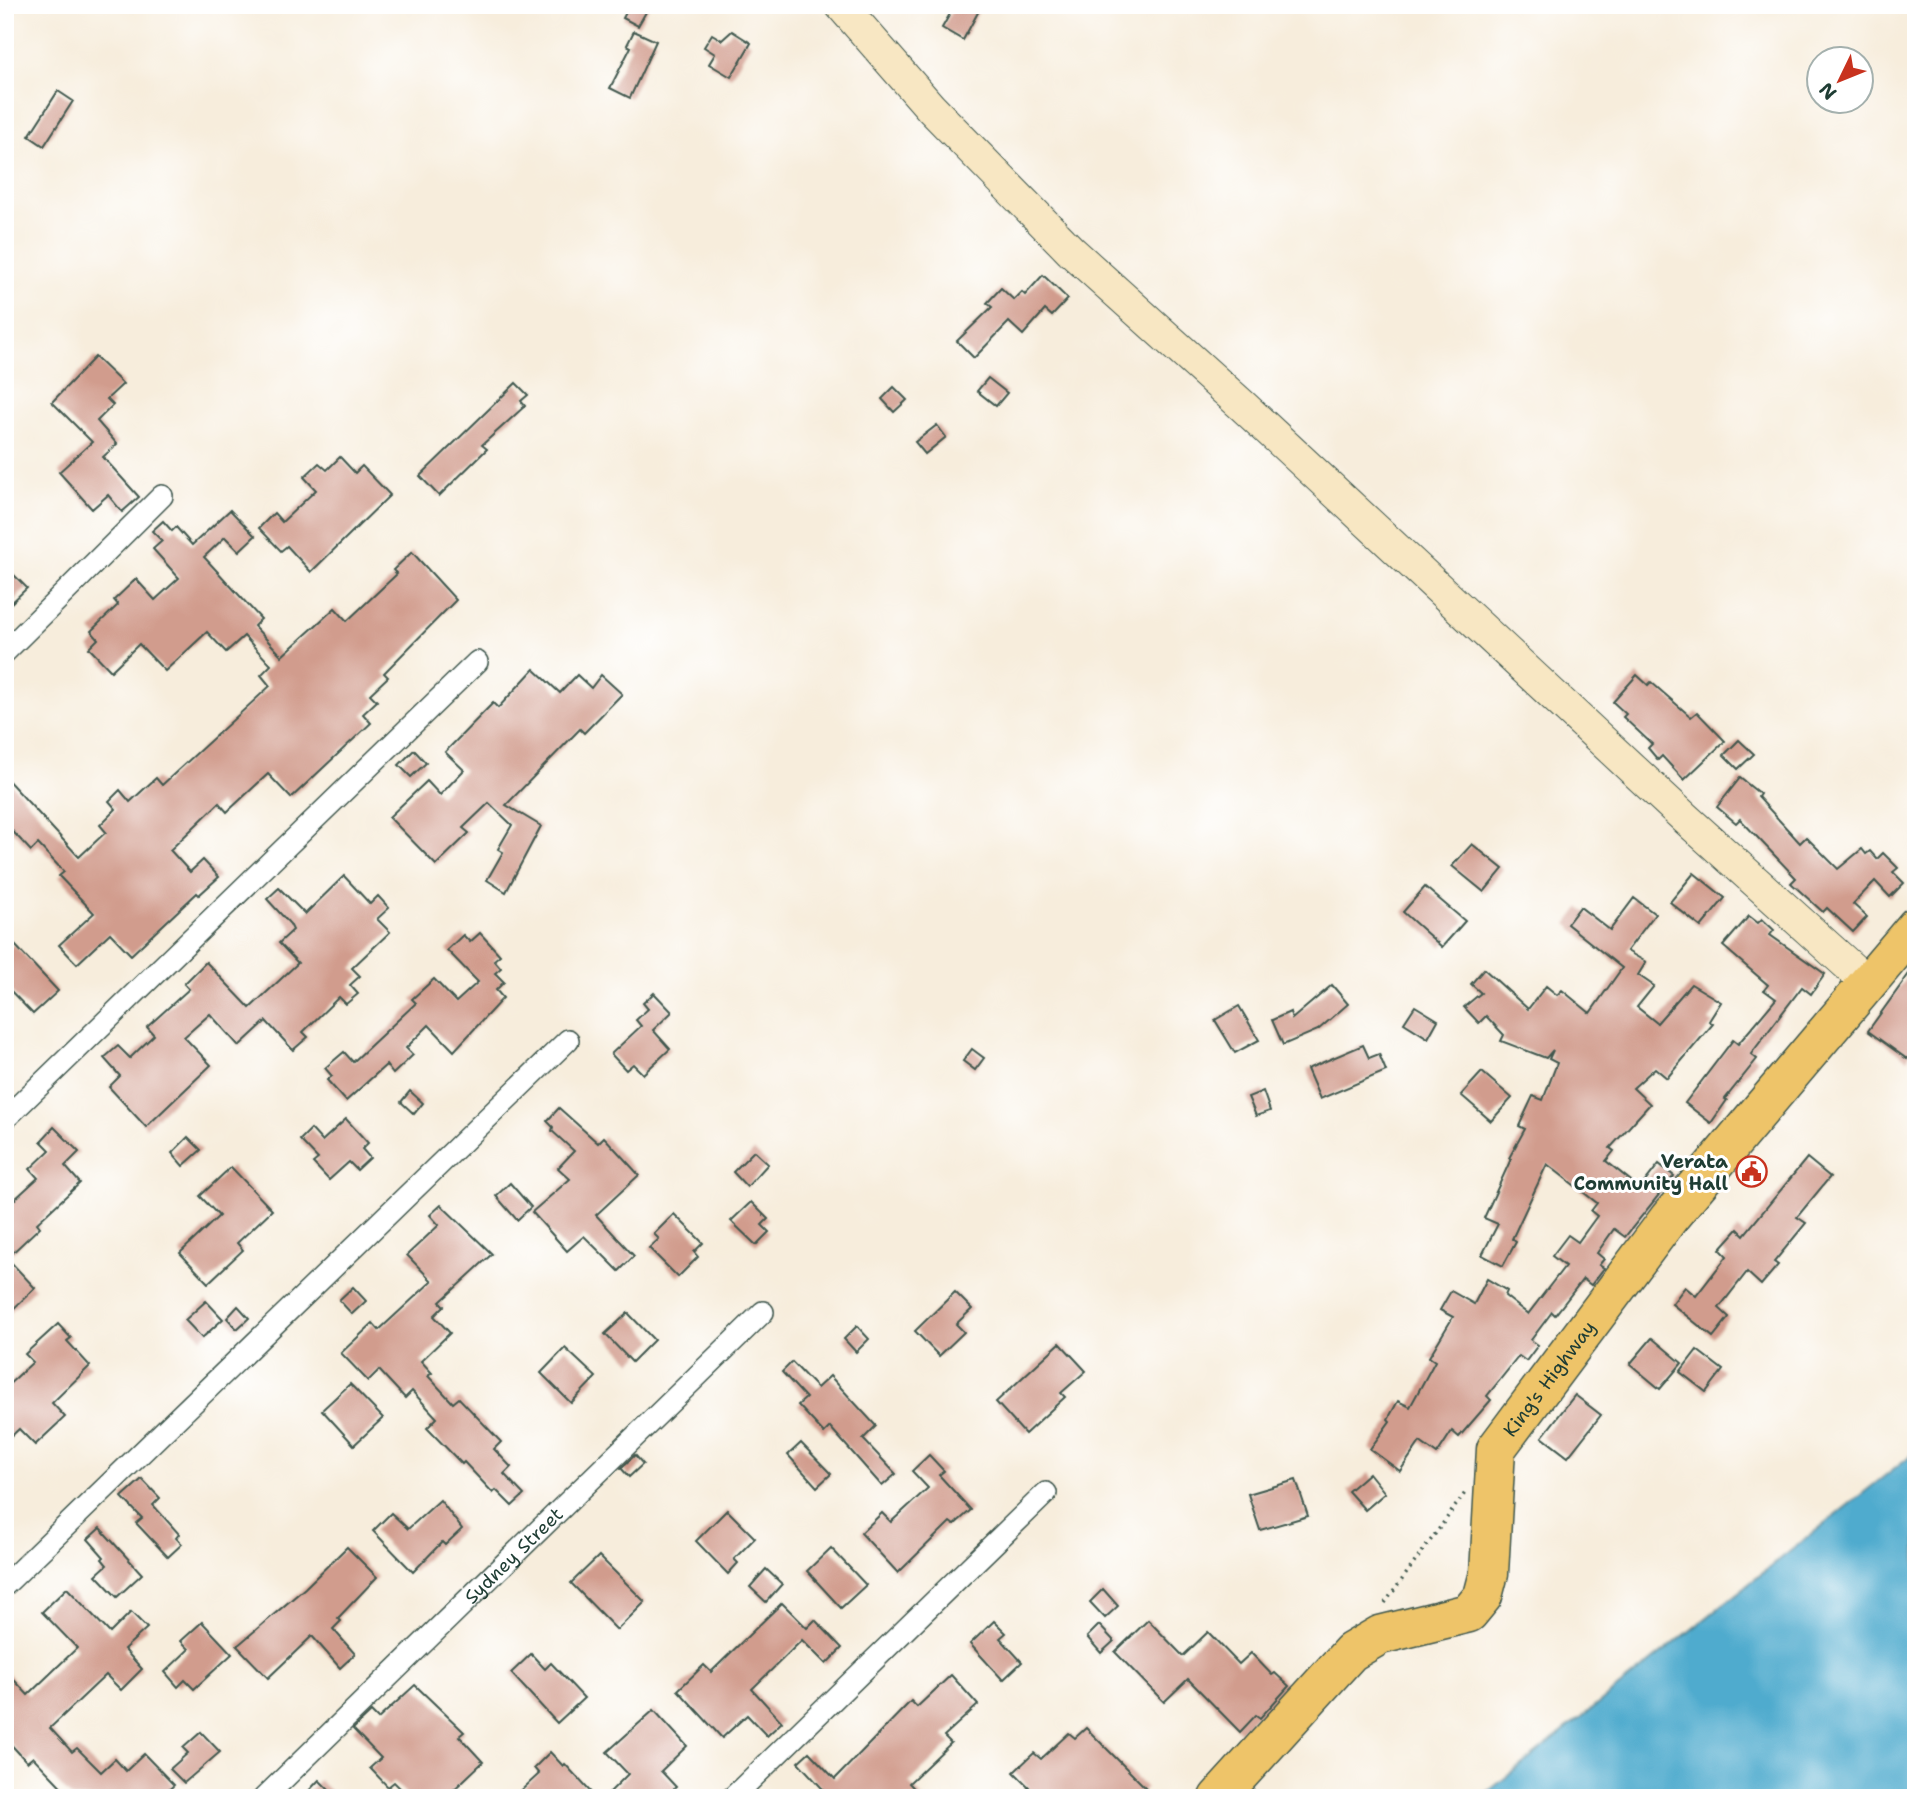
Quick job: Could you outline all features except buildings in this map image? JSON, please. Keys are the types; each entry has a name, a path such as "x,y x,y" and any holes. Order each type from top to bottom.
{"highway":[{"name":"King's Highway","path":"1218,1798 1351,1652 1380,1635 1424,1627 1469,1613 1483,1596 1489,1573 1496,1449 1678,1207 1916,926"}],"street":[{"path":"841,5 931,108 1071,251 1254,416 1684,817 1869,984"},
{"path":"5,652 162,496"},
{"path":"5,1119 477,662"},
{"path":"5,1585 568,1040"},
{"name":"Sydney Street","path":"264,1798 763,1312"},
{"path":"732,1798 1046,1493"}],"path":[{"path":"1382,1608 1442,1526"}],"water":[{"path":"1916,1451 1916,1798 1480,1798"}],"place":[{"name":"Verata Community Hall","path":"1751,1172"}]}
